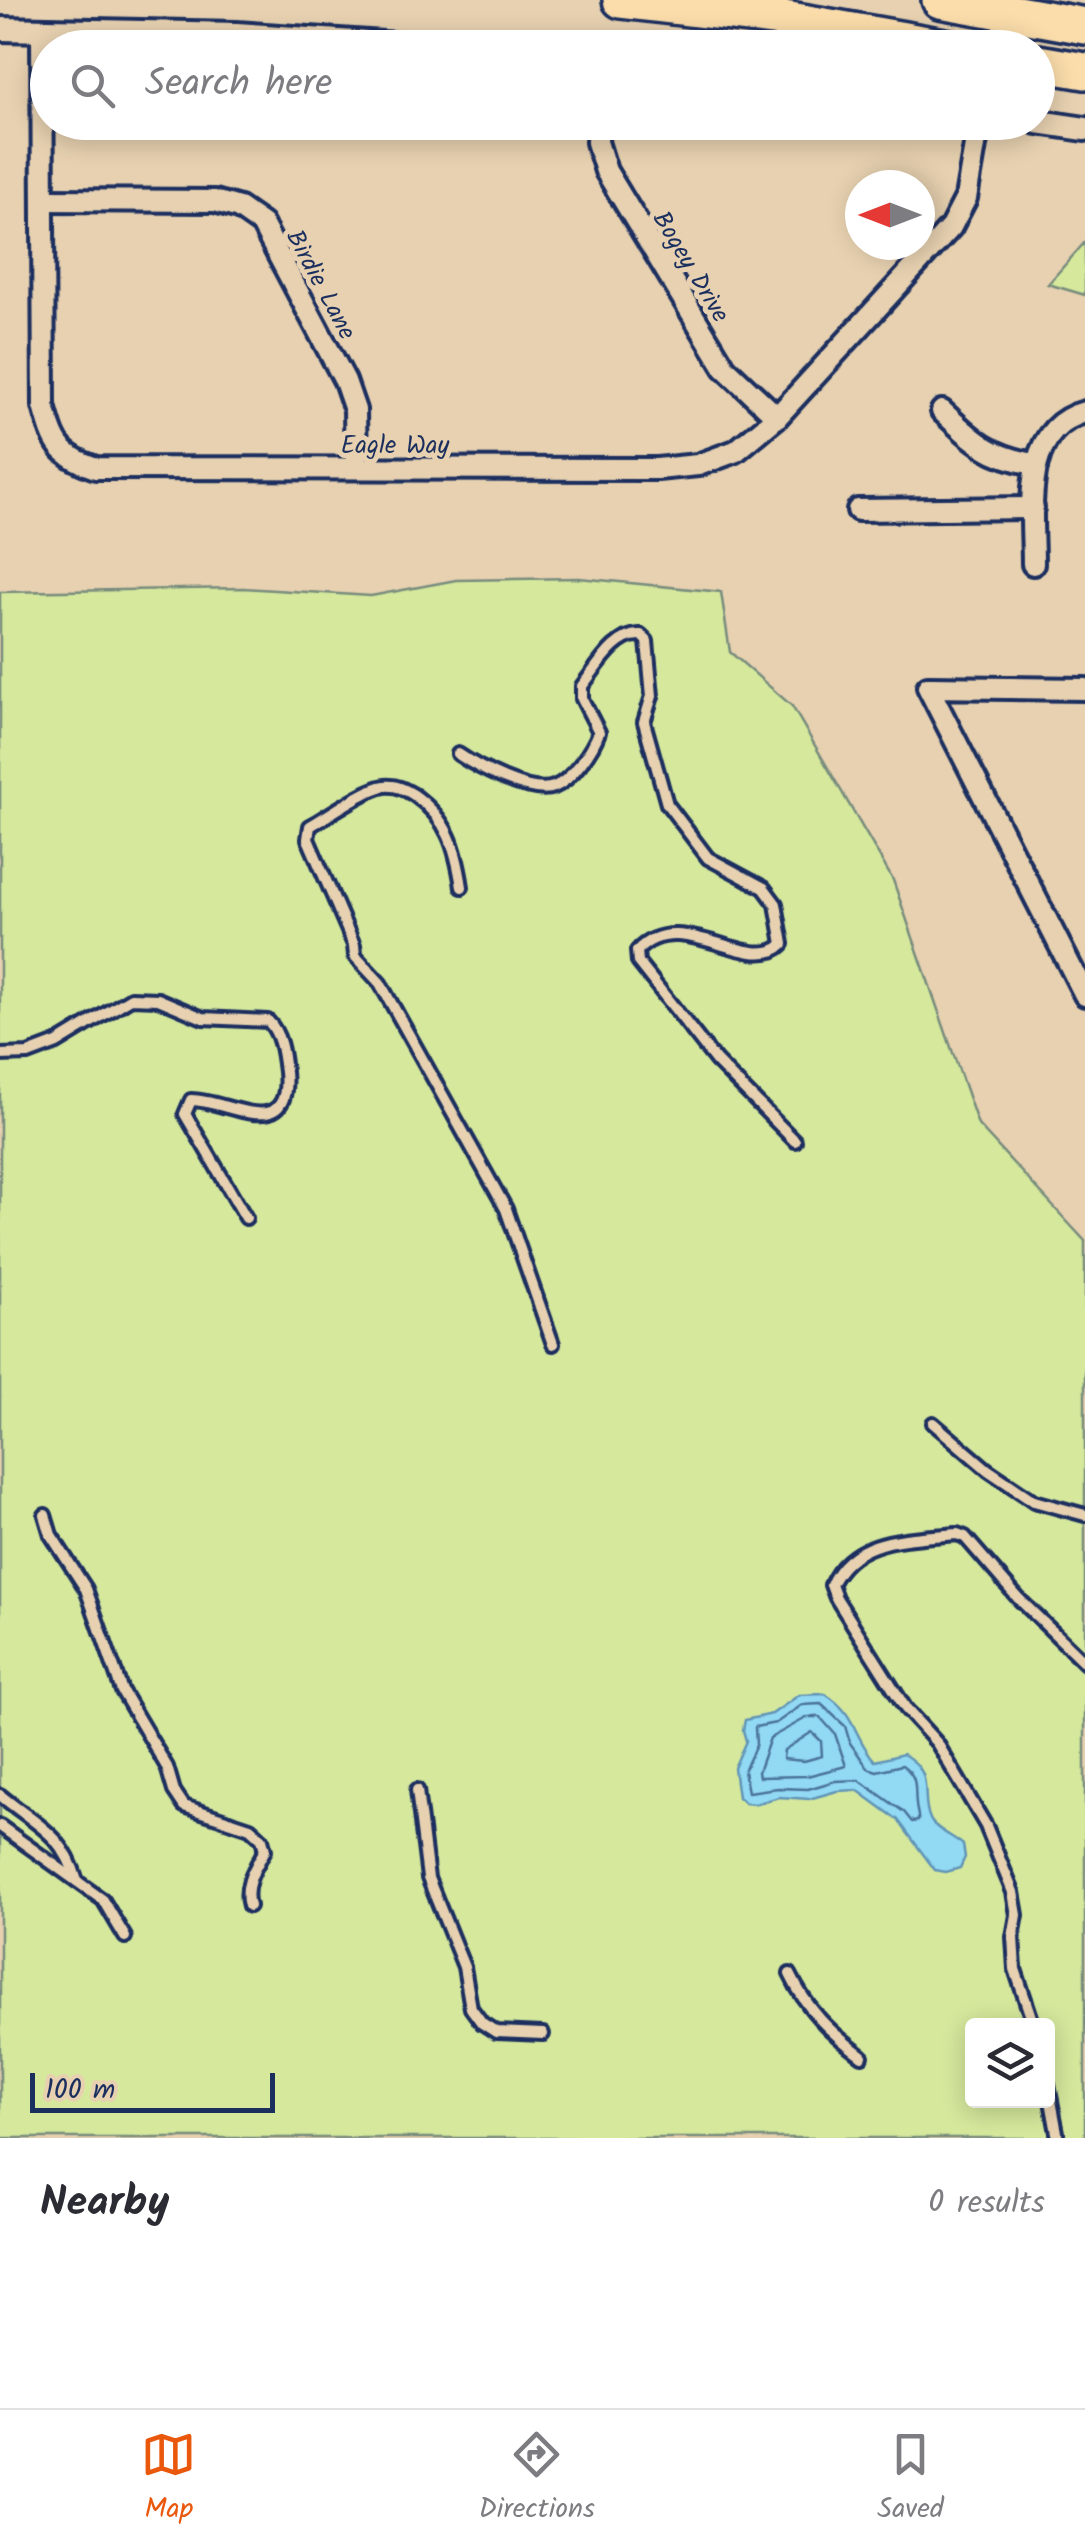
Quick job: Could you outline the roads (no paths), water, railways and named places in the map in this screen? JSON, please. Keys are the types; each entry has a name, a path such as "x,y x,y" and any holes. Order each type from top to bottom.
{"highway":[{"path":"621,0 847,30"},
{"path":"940,0 1085,26"},
{"path":"1055,66 1085,71"}],"street":[{"path":"0,29 42,30"},
{"path":"1055,125 1085,129"},
{"name":"Eagle Way","path":"42,140 44,406 53,439 70,459 96,468 657,469 698,465 736,451 777,417 951,227 966,198 975,140"},
{"name":"Bogey Drive","path":"597,140 606,171 726,368 777,417"},
{"name":"Birdie Lane","path":"42,200 215,202 238,208 262,224 345,381 355,410 356,468"},
{"path":"942,411 981,448 1004,459 1034,464"},
{"path":"1033,564 1034,464 1050,435 1070,416 1085,412"},
{"path":"858,510 1034,508"},
{"path":"1085,689 928,686 1085,995"}],"lane":[{"path":"458,754 483,771 536,788 554,788 569,777 600,732 582,699 582,686 619,640 641,635 647,642 652,696 644,722 666,804 708,858 764,888 776,904 783,944 776,951 761,955 705,937 668,937 645,942 637,951 638,962 642,972 716,1061 795,1141"},
{"path":"462,888 456,852 446,825 424,802 402,788 382,786 310,826 308,838 354,945 355,956 380,983 506,1209 554,1344"},
{"path":"0,1054 28,1054 57,1043 130,998 158,999 203,1018 268,1021 275,1028 286,1078 284,1096 276,1108 269,1113 241,1113 191,1100 185,1114 246,1218"},
{"path":"934,1423 988,1470 1034,1501 1085,1515"},
{"path":"44,1515 51,1535 86,1589 122,1691 167,1767 184,1806 250,1828 262,1840 265,1850 248,1883 249,1906"},
{"path":"1031,2018 1015,1969 1014,1892 986,1826 937,1742 906,1709 832,1586 838,1570 860,1551 880,1542 957,1534 1085,1663"},
{"path":"417,1790 428,1878 464,1966 471,2008 482,2023 496,2032 543,2034"},
{"path":"0,1795 32,1818 70,1854 78,1882"},
{"path":"0,1826 103,1900 125,1937"},
{"path":"790,1974 803,2002 819,2021 862,2056"},
{"path":"1052,2108 1058,2138"}],"water":[{"path":"825,1694 849,1718 875,1761 903,1754 920,1769 930,1819 963,1845 965,1857 960,1868 935,1870 898,1820 857,1790 809,1799 779,1797 755,1804 738,1797 734,1768 746,1741 745,1720 772,1714 799,1695"}]}
